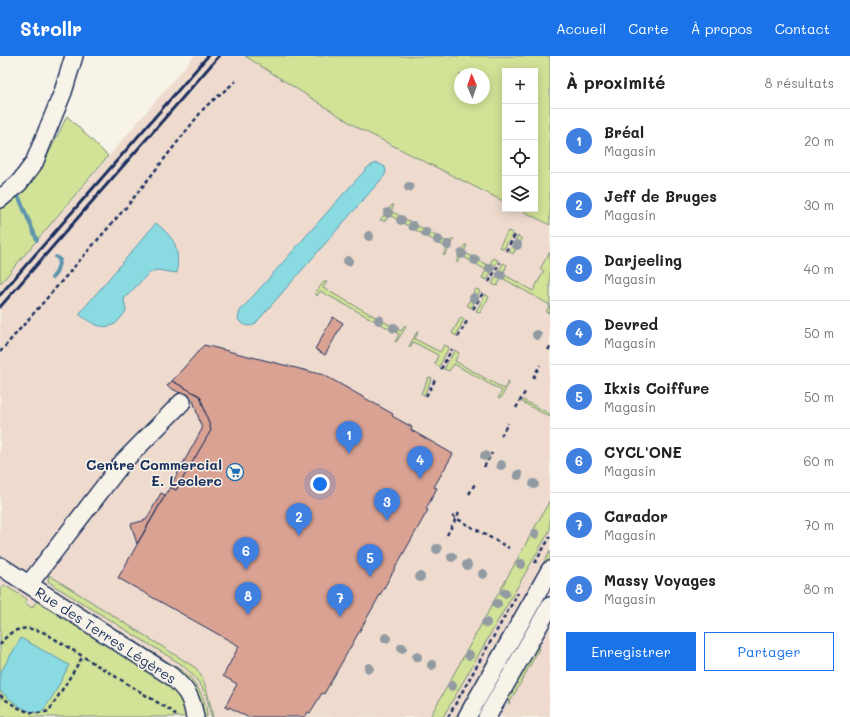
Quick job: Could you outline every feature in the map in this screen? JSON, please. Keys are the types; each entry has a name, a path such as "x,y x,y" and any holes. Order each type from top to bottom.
{"street":[{"path":"0,199 19,183 34,163 63,92 74,56"},
{"path":"29,584 123,462 182,402"},
{"name":"Rue des Terres Légères","path":"0,566 171,676 182,685 189,695 195,717"},
{"path":"467,717 550,570"},
{"path":"487,717 550,606"}],"path":[{"path":"0,352 128,205 205,107 236,81"},
{"path":"506,251 515,235"},
{"path":"489,282 500,262"},
{"path":"473,310 482,293"},
{"path":"458,337 467,321"},
{"path":"548,350 550,346"},
{"path":"441,369 452,349"},
{"path":"533,378 540,364"},
{"path":"426,396 435,380"},
{"path":"516,408 525,392"},
{"path":"501,436 508,424"},
{"path":"484,467 492,453"},
{"path":"469,494 476,482"},
{"path":"447,535 460,510"},
{"path":"452,516 509,548"},
{"path":"0,645 8,634 15,630 35,629 45,633 173,712 177,717"},
{"path":"0,695 10,704 30,716 43,715 49,711 83,656"}],"shaded area":[{"path":"194,56 550,56 550,717 0,717 0,284"}],"green space":[{"path":"245,56 550,56 550,225 525,212 538,212 538,68 502,68 502,200 360,129"},
{"path":"67,116 108,156 0,284 0,206 10,201 44,163"},
{"path":"392,205 394,205 391,211 449,243 453,238 454,240 445,255 443,255 447,248 389,215 385,221 380,220"},
{"path":"508,231 513,233 504,249 500,247 500,245"},
{"path":"518,236 522,239 513,254 509,251"},
{"path":"465,245 467,245 464,252 489,266 493,258 498,260 487,280 482,278 486,270 462,256 457,263 457,260"},
{"path":"549,253 550,305 502,278 497,286 492,284 503,263 507,265 503,274 533,291 544,271 540,269"},
{"path":"324,282 327,282 323,288 401,331 405,325 406,327 397,341 395,342 399,334 320,291 317,296 315,293"},
{"path":"477,289 480,291 471,308 467,305"},
{"path":"486,294 489,297 480,313 476,311"},
{"path":"550,305 549,313 546,312"},
{"path":"461,317 464,319 456,336 452,333"},
{"path":"417,332 415,339 440,352 444,345 449,347 439,367 435,364 438,355 413,342 410,348 409,346"},
{"path":"455,350 459,353 455,361 504,389 508,382 509,383 501,398 498,398 502,391 454,364 449,371 444,369"},
{"path":"429,377 432,378 423,395 421,393"},
{"path":"523,400 550,414 550,417 522,402"},
{"path":"550,500 550,530 443,717 430,717"},
{"path":"550,551 550,565 515,616 515,613"},
{"path":"49,575 196,668 203,679 213,717 211,717 207,700 202,688 194,676 181,664 53,585 48,581"},
{"path":"4,585 27,599 25,603 32,608 38,599 178,687 191,717 0,717 0,591"},
{"path":"50,587 187,674 195,683 204,699 207,717 204,717 198,696 186,677 56,594"},
{"path":"509,626 463,717 456,717 506,628"},
{"path":"539,642 540,645 538,651 509,704 508,697 511,689"}],"water":[{"path":"376,163 385,167 385,175 254,325 247,326 241,323 238,319 240,311 368,167"},
{"path":"156,223 168,234 175,244 177,250 177,273 156,270 148,274 124,299 126,311 115,324 105,327 91,323 79,314"},
{"path":"21,638 69,665 47,705 40,712 35,713 24,709 0,691 0,673"}],"building":[{"path":"333,317 343,323 325,355 315,349"},
{"path":"204,345 324,375 393,414 392,416 412,427 411,430 453,454 434,487 437,488 426,509 428,510 324,694 322,693 310,713 308,712 305,717 247,717 229,707 228,709 225,707 237,684 223,676 239,646 118,578 170,487 176,490 211,430 200,396 172,381"},
{"path":"172,381 200,396 211,430 176,490 170,487 202,429 193,400 167,386"},
{"path":"161,493 165,495 137,544 131,524 146,520"}],"waterway":[{"path":"17,193 37,240"},
{"path":"52,278 56,273 60,260 56,257"}],"railway":[{"path":"0,295 208,56"},
{"path":"0,307 219,56"}],"place":[{"name":"Bréal","path":"349,454"},
{"name":"Centre Commercial E. Leclerc","path":"235,472"},
{"name":"Devred","path":"420,479"},
{"name":"Darjeeling","path":"387,521"},
{"name":"Jeff de Bruges","path":"299,536"},
{"name":"CYCL'ONE","path":"246,570"},
{"name":"Ikxis Coiffure","path":"370,577"},
{"name":"Massy Voyages","path":"248,615"},
{"name":"Carador","path":"340,617"}]}
